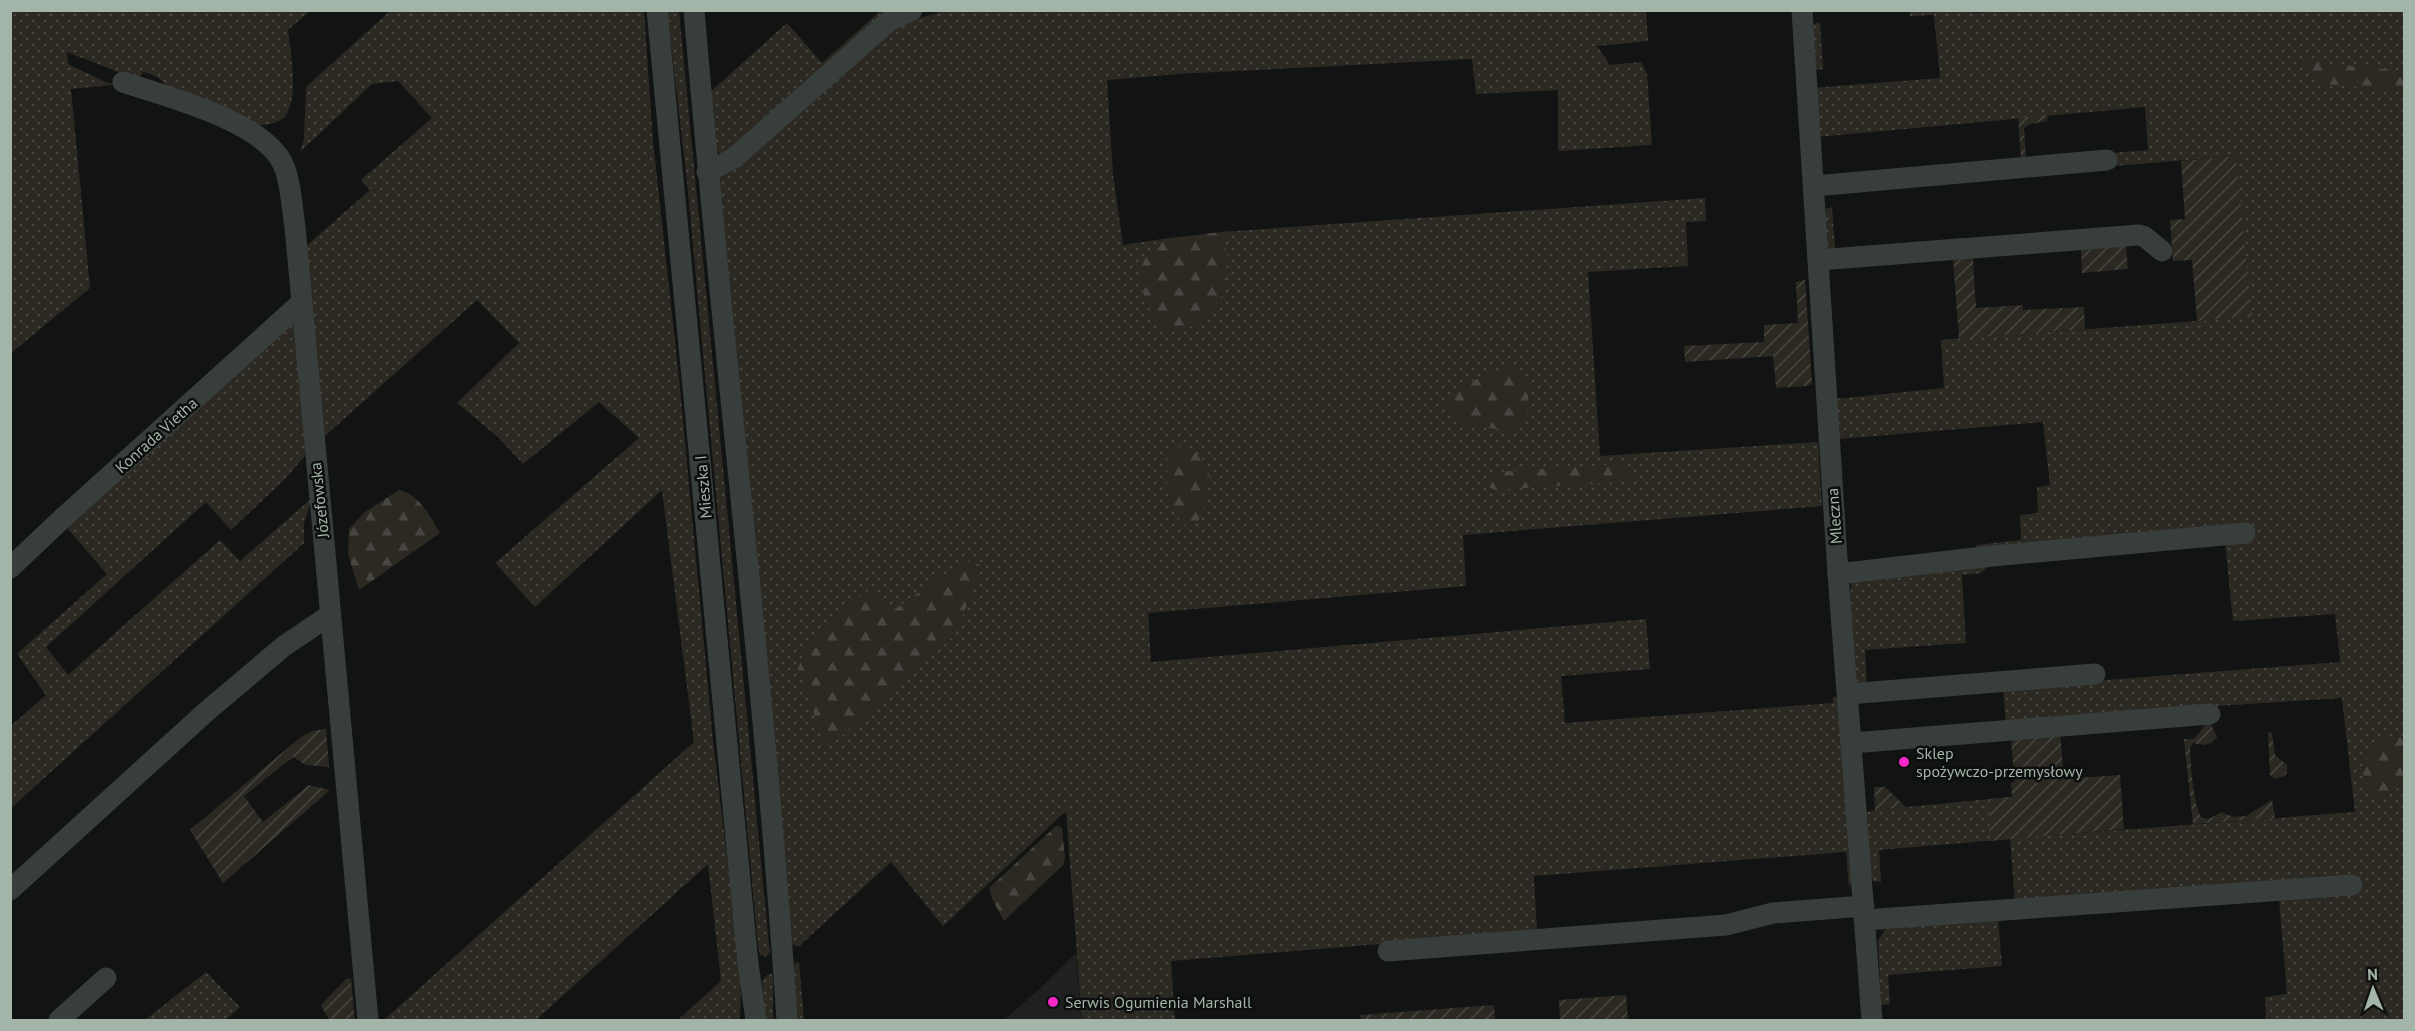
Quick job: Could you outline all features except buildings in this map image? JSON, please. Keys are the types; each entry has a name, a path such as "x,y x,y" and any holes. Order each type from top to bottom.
{"street":[{"name":"Mieszka I","path":"657,10 748,964"},
{"path":"694,10 781,932 787,1020"},
{"path":"708,172 734,158 889,21 912,10"},
{"name":"Mleczna","path":"1802,10 1838,574 1872,1020"},
{"name":"Józefowska","path":"123,82 203,110 251,131 266,141 283,164 295,227 368,1020"},
{"path":"1814,186 2107,160"},
{"path":"1819,260 2139,235 2162,251"},
{"name":"Konrada Vietha","path":"10,568 302,302"},
{"path":"1838,574 1992,556 2245,533"},
{"path":"10,890 207,711 284,646 330,615"},
{"path":"1848,694 2094,674"},
{"path":"1852,743 2210,714"},
{"path":"1388,951 1726,925 1773,913 1864,913 2352,885"},
{"path":"748,964 783,961"},
{"path":"745,1020 748,964"},
{"path":"748,964 756,1020"},
{"path":"59,1020 106,978"}],"shaded area":[{"name":"Serwis Ogumienia Marshall","path":"1076,953 1082,1020 1004,1020 1046,983"}],"green space":[{"path":"1972,10 1973,13 2008,10 2404,11 2404,737 2392,736 2385,797 2404,783 2404,1020 2266,1020 2265,997 2287,994 2279,899 2015,901 2010,839 1879,850 1881,882 1873,881 1870,875 1867,812 1875,810 2012,797 2017,838 2355,812 2342,698 2216,706 2006,727 2003,688 2340,662 2335,614 2233,621 2225,542 1990,564 1981,573 1962,575 1966,643 1865,650 1867,688 1858,684 1855,678 1850,596 1854,564 1977,552 1976,545 2021,540 2020,515 2038,513 2037,487 2050,485 2043,422 1838,439 1835,399 1944,388 1941,340 2251,317 2236,156 2113,166 2112,153 2148,150 2145,107 1817,137 1813,88 1940,78 1934,15 1910,16 1910,11"},
{"path":"10,11 310,11 288,30 293,90 288,112 282,119 268,124 254,125 167,88 160,79 150,74 143,72 138,80 67,52 68,64 105,82 120,85 128,90 112,85 71,89 90,288 11,353"},
{"path":"390,11 644,11 653,141 679,378 713,740 741,976 740,1020 678,1020 721,981 708,864 536,1020 384,1020 694,742 662,490 535,607 495,563 639,438 599,402 523,464 498,437 457,403 519,343 477,300 316,444 305,247 370,190 361,180 432,118 398,81 372,84 300,152 304,139 306,87"},
{"path":"667,11 679,11 770,952 766,957 760,954 758,946 687,181"},
{"path":"880,11 886,17 725,153 719,153 716,150 709,93 787,23 822,63"},
{"path":"944,11 1646,11 1648,41 1597,46 1610,65 1641,62 1647,74 1652,145 1558,151 1558,90 1476,94 1472,59 1177,74 1107,80 1113,175 1123,245 1162,239 1159,242 1222,237 1221,232 1705,198 1706,221 1686,222 1688,266 1588,272 1600,456 1818,442 1822,506 1463,535 1466,586 1148,613 1151,662 1646,619 1650,669 1561,676 1565,723 1833,703 1833,697 1838,697 1853,877 1849,888 1846,852 1534,876 1537,931 1171,961 1175,1020 1082,1020 1066,811 943,926 891,862 798,947 792,944 719,177 899,24"},
{"path":"1820,22 1823,69 1813,70 1812,25"},
{"path":"2301,61 2404,71 2404,92 2318,83"},
{"path":"2048,115 2047,121 2030,124 2024,128 2026,160 2021,161 2018,118"},
{"path":"2236,156 2252,317 2197,321 2192,260 2173,261 2170,220 2185,219 2181,161"},
{"path":"1832,207 1835,248 1963,238 1963,242 1827,251 1823,213 1825,209"},
{"path":"1221,232 1228,258 1222,296 1202,321 1182,331 1160,328 1147,303 1141,284 1142,266 1147,254 1162,239"},
{"path":"2126,246 2128,269 2082,273 2081,250"},
{"path":"1973,258 1976,308 2023,305 2023,310 2084,307 2085,329 1959,339 1953,260"},
{"path":"1805,280 1812,384 1776,388 1773,356 1685,362 1684,346 1764,342 1764,325 1798,323 1796,282"},
{"path":"292,323 296,325 304,400 305,456 284,480 231,530 206,502 46,647 68,675 220,540 240,561 312,498 304,523 304,543 11,808 10,727 46,695 17,654 107,574 68,529 68,525"},
{"path":"1508,366 1520,369 1529,380 1527,420 1517,432 1469,425 1441,407 1461,386"},
{"path":"1175,446 1190,450 1200,457 1209,475 1209,485 1198,522 1187,527 1176,516 1167,486 1167,458"},
{"path":"1621,464 1629,468 1632,478 1618,482 1495,490 1485,485 1487,475 1496,472"},
{"path":"399,490 413,496 418,501 440,533 359,590 348,554 349,529 365,512"},
{"path":"972,559 982,567 955,635 837,740 826,747 798,669 807,642 869,590 894,610 940,577"},
{"path":"2209,720 2217,737 2211,743 2204,745 2193,743 2190,748 2193,786 2200,815 2205,819 2221,812 2234,817 2246,816 2272,800 2275,818 2193,824 2184,739 2194,739"},
{"path":"326,729 329,767 306,765 293,757 244,796 263,822 309,785 330,790 223,883 190,830 301,737 312,731"},
{"path":"2268,732 2272,733 2275,755 2287,765 2287,773 2274,779 2270,775"},
{"path":"2060,733 2064,779 2120,775 2124,829 1990,841 1988,799 2012,797 2011,783 2015,782 2011,743 2016,736"},
{"path":"2392,736 2404,737 2404,783 2385,797 2370,794 2362,770 2373,743"},
{"path":"1874,787 1885,787 1906,807 1875,810"},
{"path":"1057,825 1062,828 1065,859 1063,865 1004,921 992,899 989,888"},
{"path":"1998,920 2002,966 1888,975 1890,1004 1881,1005 1878,940 1886,929"},
{"path":"799,962 804,1020 794,1020 794,965"},
{"path":"206,972 240,1007 225,1020 145,1020"},
{"path":"768,974 772,974 773,979 773,1020 765,1020 762,981"},
{"path":"347,978 351,979 355,1020 329,1020 321,1005"},
{"path":"1626,995 1628,1020 1560,1020 1559,1000"},
{"path":"1494,1005 1495,1020 1361,1020 1360,1015"}],"place":[{"name":"Sklep spożywczo-przemysłowy","path":"1904,762"},
{"name":"Serwis Ogumienia Marshall","path":"1053,1002"}]}
